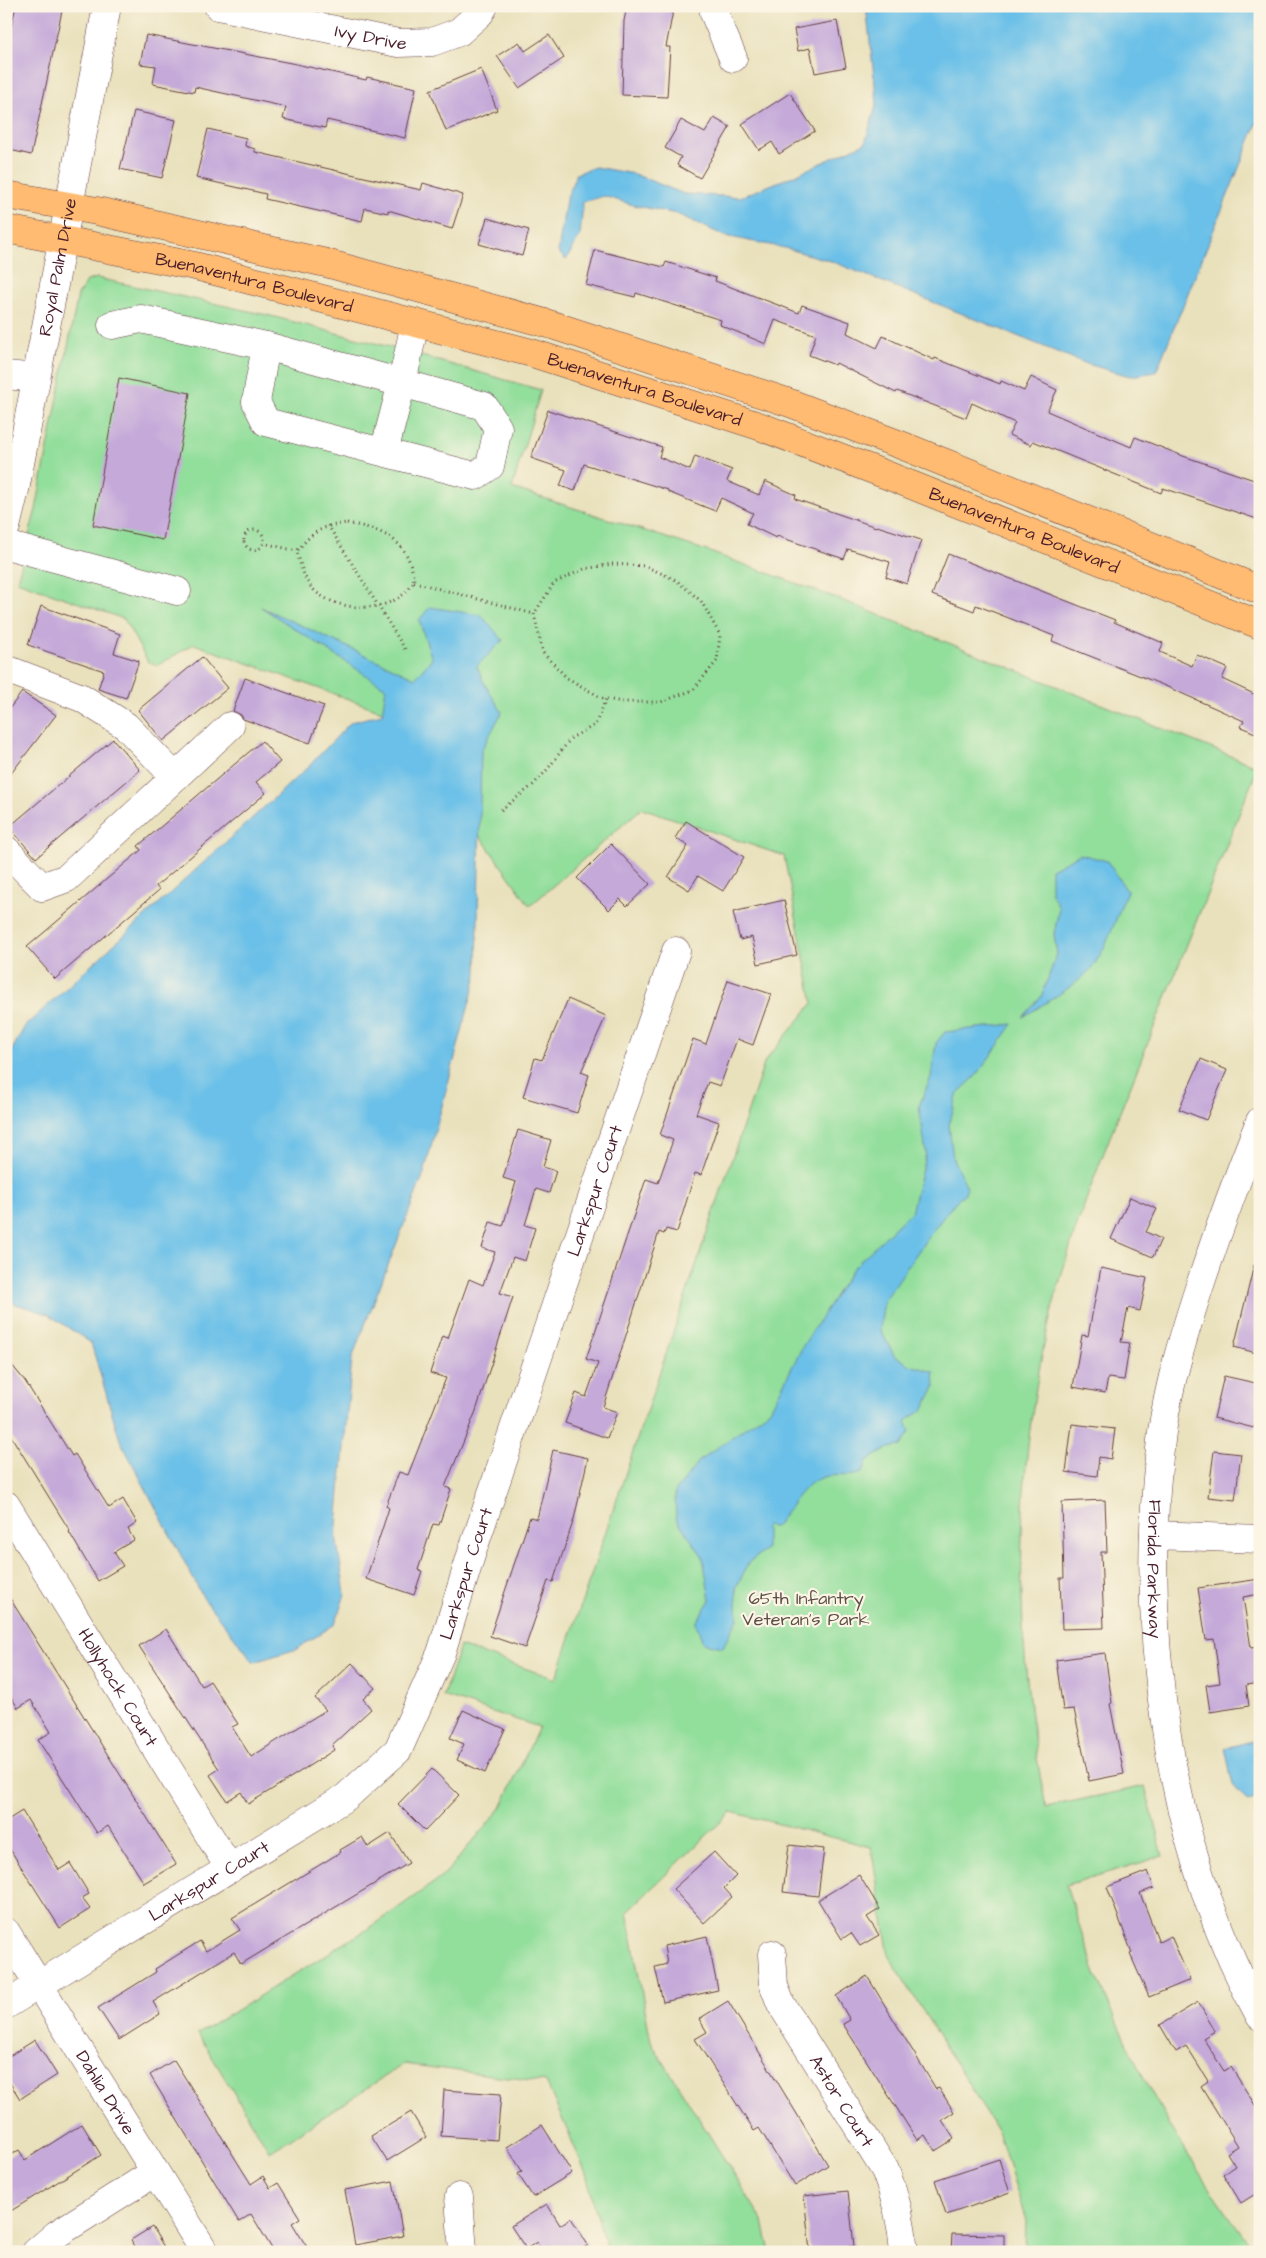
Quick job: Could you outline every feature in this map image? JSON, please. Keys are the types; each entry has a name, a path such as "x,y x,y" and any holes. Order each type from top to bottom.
{"main road":[{"name":"Buenaventura Boulevard","path":"6,194 68,205 326,264 567,330 790,403 906,447 1260,590"},
{"name":"Buenaventura Boulevard","path":"6,229 195,266 532,353 759,426 899,480 1260,626"}],"street":[{"name":"Royal Palm Drive","path":"6,527 107,6"},
{"name":"Ivy Drive","path":"218,6 398,43 432,42 459,32 480,13 484,6"},
{"path":"716,6 714,13 733,58"},
{"path":"112,325 141,319 266,346 484,406 498,428 490,466 475,476 266,422 256,402 266,346"},
{"path":"384,452 415,323"},
{"path":"6,375 36,378"},
{"path":"6,545 177,592"},
{"path":"6,670 82,698 126,726 175,777"},
{"path":"6,850 42,886 67,878 230,726"},
{"name":"Larkspur Court","path":"6,2006 346,1797 398,1750 441,1653 472,1552 676,951"},
{"name":"Florida Parkway","path":"1259,2013 1229,1953 1206,1892 1185,1823 1171,1754 1156,1660 1153,1590 1154,1535 1162,1431 1181,1343 1224,1211 1260,1121"},
{"name":"Hollyhock Court","path":"6,1505 230,1869"},
{"path":"1154,1535 1260,1539"},
{"name":"Dahlia Drive","path":"6,1932 205,2252"},
{"name":"Astor Court","path":"772,1954 774,1986 781,2004 885,2170 894,2193 901,2221 904,2252"},
{"path":"36,2252 57,2234 155,2172"},
{"path":"459,2197 463,2252"}],"path":[{"path":"297,551 310,535 328,526 347,523 368,527 388,534 406,552 412,566 414,582"},
{"path":"328,526 405,649"},
{"path":"256,530 260,533 263,543 255,550 250,549 244,540 246,535 256,530"},
{"path":"263,543 297,551"},
{"path":"297,551 301,570 311,586 322,597 343,605 378,607 401,596 414,582"},
{"path":"612,564 645,566 676,580 701,601 720,635 717,661 692,690 661,702 622,702 606,698 567,678 543,653 534,614 554,583 584,569 612,564"},
{"path":"414,582 534,614"},
{"path":"501,810 533,785 571,738 594,725 606,698"}],"green space":[{"name":"65th Infantry Veteran's Park","path":"97,278 267,315 386,346 541,390 512,488 704,550 834,597 1258,767 1102,1158 1066,1258 1048,1327 1036,1386 1023,1506 1022,1567 1023,1627 1028,1687 1035,1747 1046,1807 1145,1786 1163,1856 1066,1885 1084,1939 1119,2028 1153,2095 1191,2159 1233,2222 1256,2252 1025,2252 1026,2220 999,2134 889,1956 871,1847 731,1812 627,1912 651,2042 763,2221 770,2252 607,2252 586,2173 546,2082 404,2064 270,2152 198,2034 374,1925 443,1876 501,1808 539,1727 443,1696 460,1646 556,1679 765,1061 813,1003 784,856 642,808 530,906 393,715 194,644 158,665 148,662 124,619 17,581 36,509 78,295 87,281"}],"water":[{"path":"866,6 1260,6 1260,116 1156,372 1130,376 1087,364 831,261 785,248 725,236 677,214 633,205 604,196 583,202 580,236 566,260 558,252 566,200 576,174 595,167 634,174 684,194 740,197 793,176 865,143 877,103"},
{"path":"261,607 415,678 432,659 419,620 430,607 481,615 503,640 477,666 484,683 502,712 481,751 477,975 424,1173 352,1358 336,1536 345,1594 335,1624 297,1649 254,1662 204,1599 120,1440 91,1343 48,1314 6,1301 6,1061 25,1026 308,767 351,722 382,714 386,688"},
{"path":"1080,854 1107,861 1127,891 1108,938 1094,965 1071,986 1023,1017 1041,997 1057,954 1054,935 1059,908 1051,892 1051,869"},
{"path":"1013,1024 977,1075 958,1093 949,1125 953,1159 967,1187 964,1195 955,1202 928,1237 884,1301 880,1329 894,1355 910,1365 934,1372 935,1387 923,1410 906,1421 910,1432 901,1446 889,1448 867,1461 863,1472 858,1474 829,1476 816,1480 802,1491 775,1527 766,1526 766,1549 749,1562 736,1588 738,1619 723,1647 703,1643 696,1623 710,1600 703,1557 676,1518 675,1492 700,1460 770,1410 804,1344 853,1268 911,1212 926,1153 919,1106 931,1077 936,1043 945,1032"},
{"path":"1260,1739 1260,1798 1247,1801 1233,1785 1225,1748"}],"building":[{"path":"16,6 63,6 31,155 6,149 6,102 11,82 6,81 6,48"},
{"path":"627,6 674,6 666,47 670,47 667,97 622,95 624,21"},
{"path":"837,21 846,67 815,73 810,48 798,51 794,29"},
{"path":"146,35 296,64 366,80 367,77 416,88 405,138 327,120 325,128 283,119 286,107 195,87 194,92 153,84 156,66 140,64"},
{"path":"549,35 564,58 519,88 497,56 519,42 525,51"},
{"path":"481,69 497,110 446,131 430,90"},
{"path":"790,93 815,131 779,154 772,142 759,150 742,124"},
{"path":"134,111 176,120 162,178 120,169"},
{"path":"714,118 730,127 700,178 677,165 681,157 665,148 681,120 705,133"},
{"path":"208,129 246,138 245,146 255,149 255,152 421,190 423,183 463,195 452,229 388,210 388,213 365,208 362,221 265,199 266,194 196,178"},
{"path":"487,218 529,230 522,256 479,244"},
{"path":"595,250 664,267 666,262 716,278 715,281 799,313 802,305 850,322 847,333 877,348 883,336 934,360 935,358 1000,384 1001,381 1024,391 1031,377 1057,390 1047,411 1131,447 1135,437 1183,456 1260,482 1260,520 1163,488 1161,493 1033,441 1031,445 1009,435 1015,423 972,403 966,418 897,391 896,393 836,363 835,365 809,355 816,335 775,320 766,344 720,325 721,320 636,293 635,297 586,285"},
{"path":"119,378 190,393 163,540 93,525"},
{"path":"548,410 662,447 659,457 690,470 695,456 732,470 727,481 759,495 765,481 796,495 795,499 876,527 921,540 907,584 886,577 890,562 848,549 844,559 777,536 776,538 747,524 753,513 721,498 715,511 668,492 668,490 584,464 575,491 560,486 566,470 531,458"},
{"path":"948,554 1115,620 1114,622 1163,643 1160,652 1192,666 1197,655 1227,668 1222,679 1256,695 1260,686 1260,735 1241,727 1244,721 1163,685 1052,641 1054,636 976,605 974,611 932,595"},
{"path":"41,606 120,634 114,653 139,661 126,698 98,689 104,671 28,645"},
{"path":"202,657 228,688 163,741 138,710"},
{"path":"245,678 324,706 310,743 243,719 241,715 233,711"},
{"path":"22,692 56,715 6,780 6,713"},
{"path":"113,739 140,770 36,858 9,827"},
{"path":"262,741 280,762 256,782 266,793 156,886 159,890 55,979 27,947 141,850 138,846"},
{"path":"686,821 744,857 723,891 698,876 689,890 668,877 688,846 675,838"},
{"path":"611,844 650,884 627,906 620,899 609,910 577,878"},
{"path":"784,900 797,955 758,964 752,937 740,940 733,912"},
{"path":"728,980 771,994 753,1045 737,1039 720,1086 708,1082 696,1114 719,1122 701,1175 695,1173 677,1232 666,1229 664,1234 659,1232 603,1407 617,1412 607,1438 565,1423 576,1393 586,1397 598,1363 586,1359 646,1179 658,1183 673,1140 660,1135 693,1039 706,1044"},
{"path":"568,999 606,1016 581,1072 589,1075 577,1113 523,1097 535,1058 542,1060"},
{"path":"1201,1059 1227,1070 1206,1120 1179,1109"},
{"path":"518,1130 551,1140 543,1167 556,1171 549,1193 536,1189 525,1225 535,1228 525,1261 513,1257 500,1293 513,1297 476,1411 445,1487 451,1489 439,1525 433,1524 418,1570 422,1571 414,1595 366,1579 389,1508 386,1506 399,1472 408,1475 446,1378 430,1373 442,1336 448,1338 469,1279 483,1285 495,1252 482,1248 490,1222 503,1226 516,1182 503,1178"},
{"path":"1130,1197 1157,1209 1146,1232 1161,1239 1153,1257 1111,1239"},
{"path":"1254,1265 1260,1266 1260,1354 1234,1347"},
{"path":"1101,1268 1147,1278 1140,1311 1128,1308 1121,1342 1130,1343 1124,1380 1108,1378 1105,1393 1073,1387 1082,1335 1088,1336"},
{"path":"6,1358 25,1381 72,1456 75,1454 109,1508 123,1499 137,1523 128,1529 134,1540 114,1552 123,1566 98,1581 70,1531 6,1428"},
{"path":"1224,1376 1260,1384 1260,1402 1254,1428 1214,1418"},
{"path":"1072,1424 1115,1429 1111,1459 1099,1457 1097,1476 1066,1472"},
{"path":"553,1450 588,1458 574,1519 553,1582 548,1581 525,1648 490,1636 530,1517 537,1519"},
{"path":"1214,1451 1241,1454 1235,1500 1208,1497"},
{"path":"1105,1500 1107,1552 1101,1552 1104,1628 1062,1629 1060,1578 1064,1578 1062,1502"},
{"path":"1260,1579 1260,1594 1243,1597 1251,1648 1257,1647 1260,1683 1246,1685 1249,1706 1210,1712 1206,1685 1220,1683 1214,1639 1206,1640 1198,1588"},
{"path":"6,1592 176,1864 144,1883 108,1826 97,1833 38,1740 51,1732 31,1700 18,1708 6,1689"},
{"path":"166,1629 202,1686 210,1681 238,1724 232,1727 251,1757 326,1710 315,1698 352,1663 375,1688 363,1699 371,1709 332,1745 334,1750 248,1804 241,1792 227,1801 210,1775 219,1769 139,1646"},
{"path":"1105,1653 1112,1703 1110,1704 1124,1774 1089,1781 1074,1709 1063,1710 1056,1660"},
{"path":"463,1710 505,1729 485,1773 457,1760 464,1744 450,1738"},
{"path":"432,1769 459,1795 425,1831 398,1804"},
{"path":"22,1811 59,1870 70,1863 89,1894 82,1898 90,1909 60,1928 6,1843 6,1821"},
{"path":"390,1833 409,1863 241,1964 234,1952 153,2002 160,2014 119,2040 98,2008 156,1972 155,1969 200,1941 206,1951 240,1930 232,1918 341,1852 340,1850 362,1837 368,1847"},
{"path":"789,1845 824,1849 818,1896 783,1892"},
{"path":"714,1852 736,1876 724,1888 732,1897 704,1923 673,1889"},
{"path":"1148,1871 1154,1888 1140,1893 1159,1942 1171,1936 1190,1980 1149,1997 1130,1954 1132,1953 1107,1887"},
{"path":"859,1875 880,1909 867,1917 879,1935 860,1946 851,1933 842,1939 818,1900"},
{"path":"707,1936 718,1990 663,2002 655,1967 667,1964 664,1946"},
{"path":"867,1976 936,2089 939,2088 954,2112 942,2120 954,2139 935,2151 925,2135 917,2140 843,2024 850,2020 836,1996"},
{"path":"728,2001 828,2165 795,2186 759,2128 754,2131 695,2039 707,2032 699,2019"},
{"path":"1198,2002 1215,2031 1203,2038 1224,2071 1231,2067 1260,2113 1260,2191 1241,2203 1223,2174 1235,2166 1227,2153 1238,2146 1201,2086 1208,2081 1186,2046 1176,2052 1160,2025"},
{"path":"35,2040 57,2075 20,2099 6,2077 6,2058"},
{"path":"174,2060 251,2184 263,2176 270,2188 278,2183 300,2218 292,2223 310,2252 274,2252 251,2214 239,2222 150,2075"},
{"path":"444,2090 501,2094 497,2140 441,2136"},
{"path":"411,2112 426,2137 387,2161 371,2136"},
{"path":"82,2124 101,2155 6,2214 6,2158 19,2150 25,2160"},
{"path":"542,2125 572,2173 533,2197 518,2174 522,2171 507,2147"},
{"path":"999,2159 1010,2193 946,2215 935,2180"},
{"path":"393,2181 403,2236 355,2245 345,2190"},
{"path":"848,2191 854,2246 810,2251 804,2196"},
{"path":"547,2204 560,2225 571,2218 588,2245 578,2252 543,2252 537,2242 526,2249 511,2226"},
{"path":"152,2227 167,2252 139,2252 131,2240"},
{"path":"952,2234 1004,2235 1004,2252 951,2252"}]}
